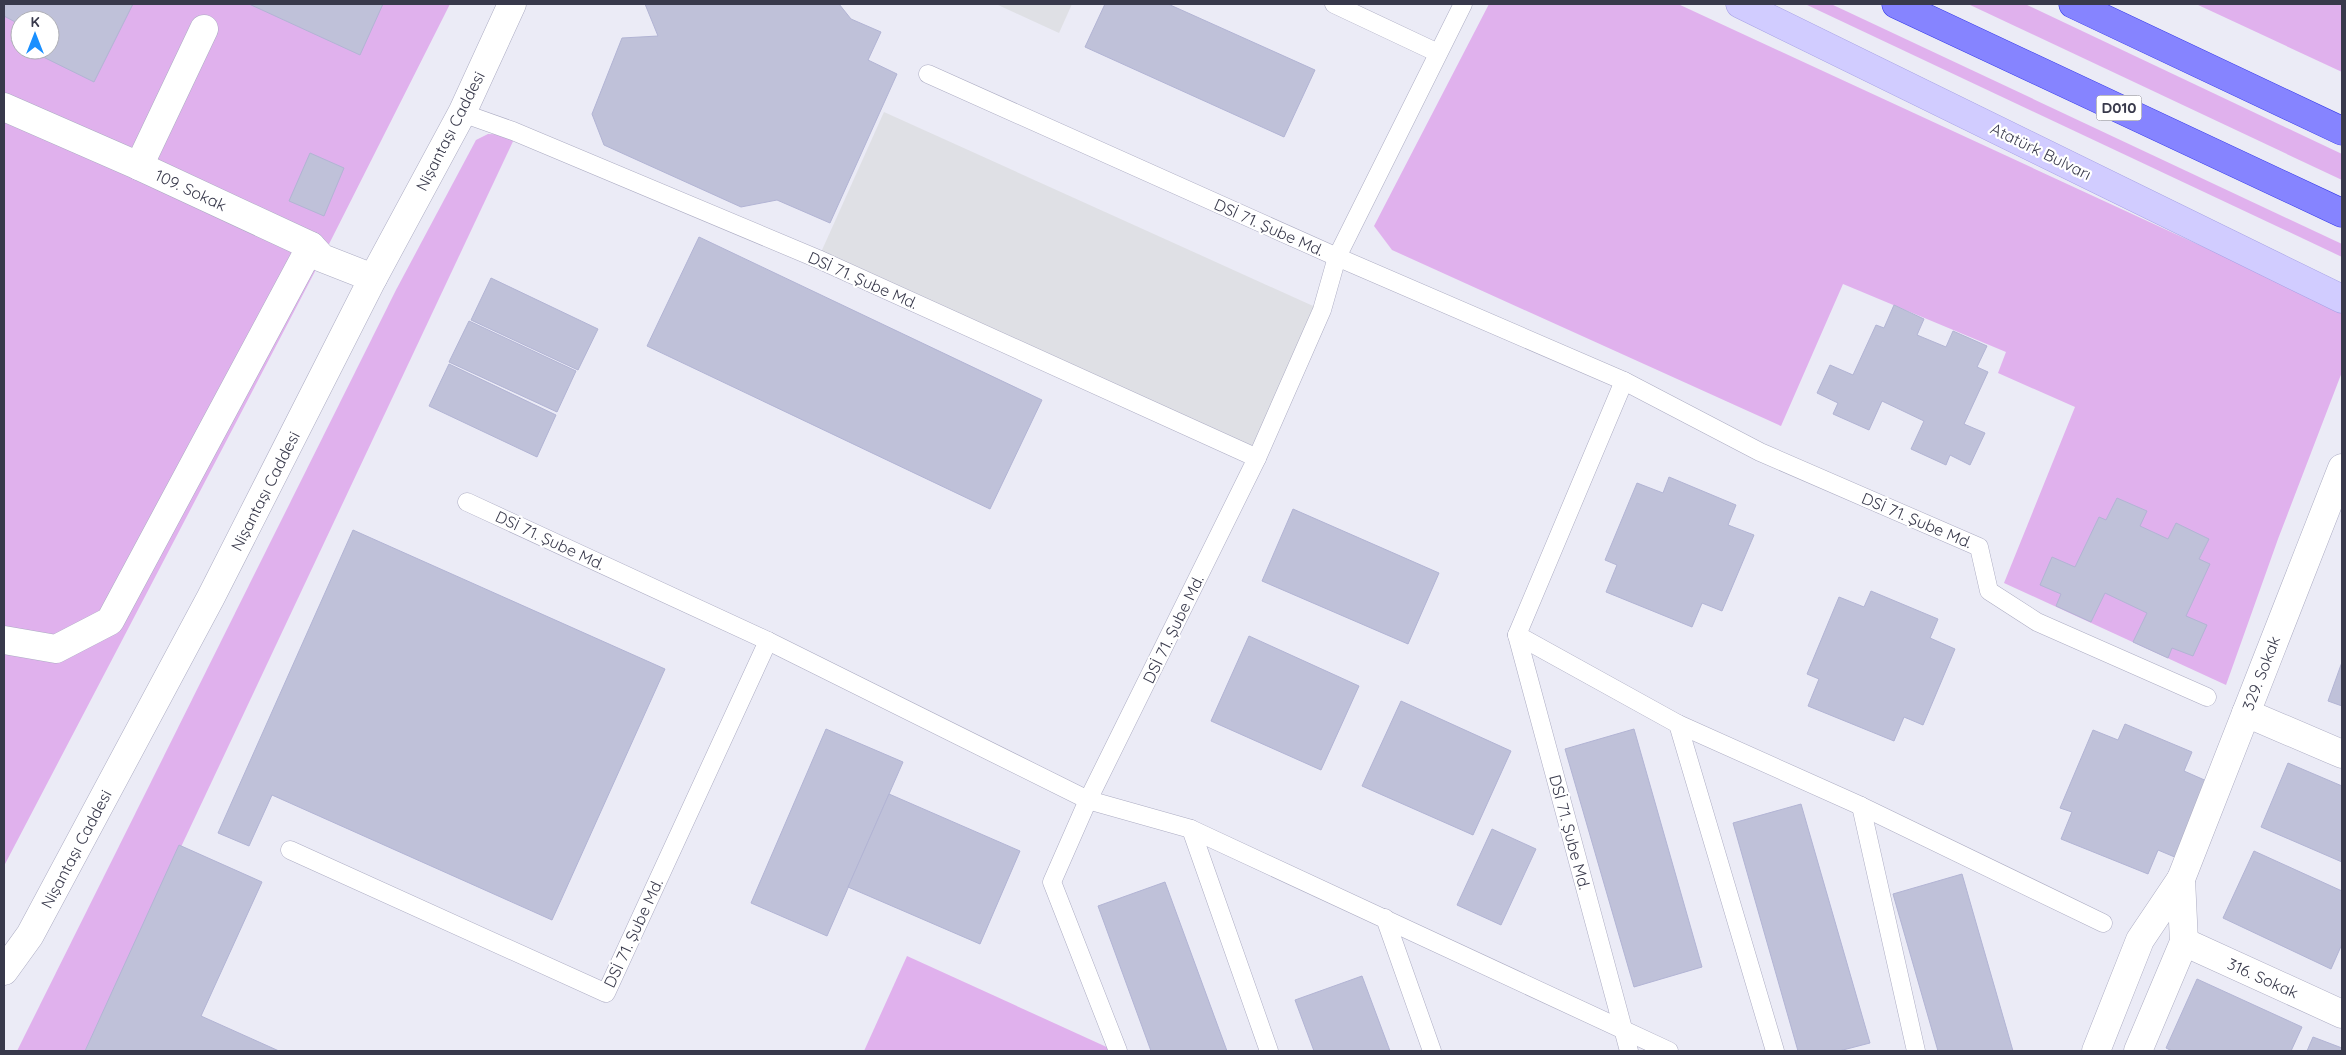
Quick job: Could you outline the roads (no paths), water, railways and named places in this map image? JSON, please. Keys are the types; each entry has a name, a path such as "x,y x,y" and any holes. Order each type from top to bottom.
{"highway":[{"name":"D010","path":"1896,4 2342,213"},
{"path":"2073,4 2342,131"}],"main road":[{"name":"Atatürk Bulvarı","path":"1740,4 2342,299"}],"street":[{"name":"Nişantaşı Caddesi","path":"4,971 30,935 206,606 373,278 462,113 512,4"},
{"path":"139,166 204,29"},
{"name":"109. Sokak","path":"4,107 139,166 311,246 322,258 373,278"},
{"path":"4,640 56,648 110,621 311,246"},
{"name":"329. Sokak","path":"2096,1051 2140,940 2181,879 2342,468"},
{"path":"2246,714 2342,754"},
{"name":"329. Sokak","path":"2138,1051 2184,942 2181,879"},
{"name":"316. Sokak","path":"2184,942 2342,1014"}],"lane":[{"path":"1334,4 1438,53"},
{"name":"DSİ 71. Şube Md.","path":"1118,1051 1052,882 1088,800 1258,458 1322,310 1337,257 1463,4"},
{"name":"DSİ 71. Şube Md.","path":"928,74 1337,257 1624,381 1760,452 1979,547 1989,592 2037,622 2207,697"},
{"name":"DSİ 71. Şube Md.","path":"462,113 513,131 818,259 1258,458"},
{"path":"1624,381 1517,635 1678,724 1861,806 2103,923"},
{"name":"DSİ 71. Şube Md.","path":"468,502 768,641 1088,800 1191,830 1385,918 1669,1051"},
{"name":"DSİ 71. Şube Md.","path":"1517,635 1629,1051"},
{"name":"DSİ 71. Şube Md.","path":"290,850 606,993 768,641"},
{"path":"1678,724 1775,1051"},
{"path":"1861,806 1916,1051"},
{"path":"1191,830 1269,1051"},
{"path":"1385,918 1432,1051"}]}
